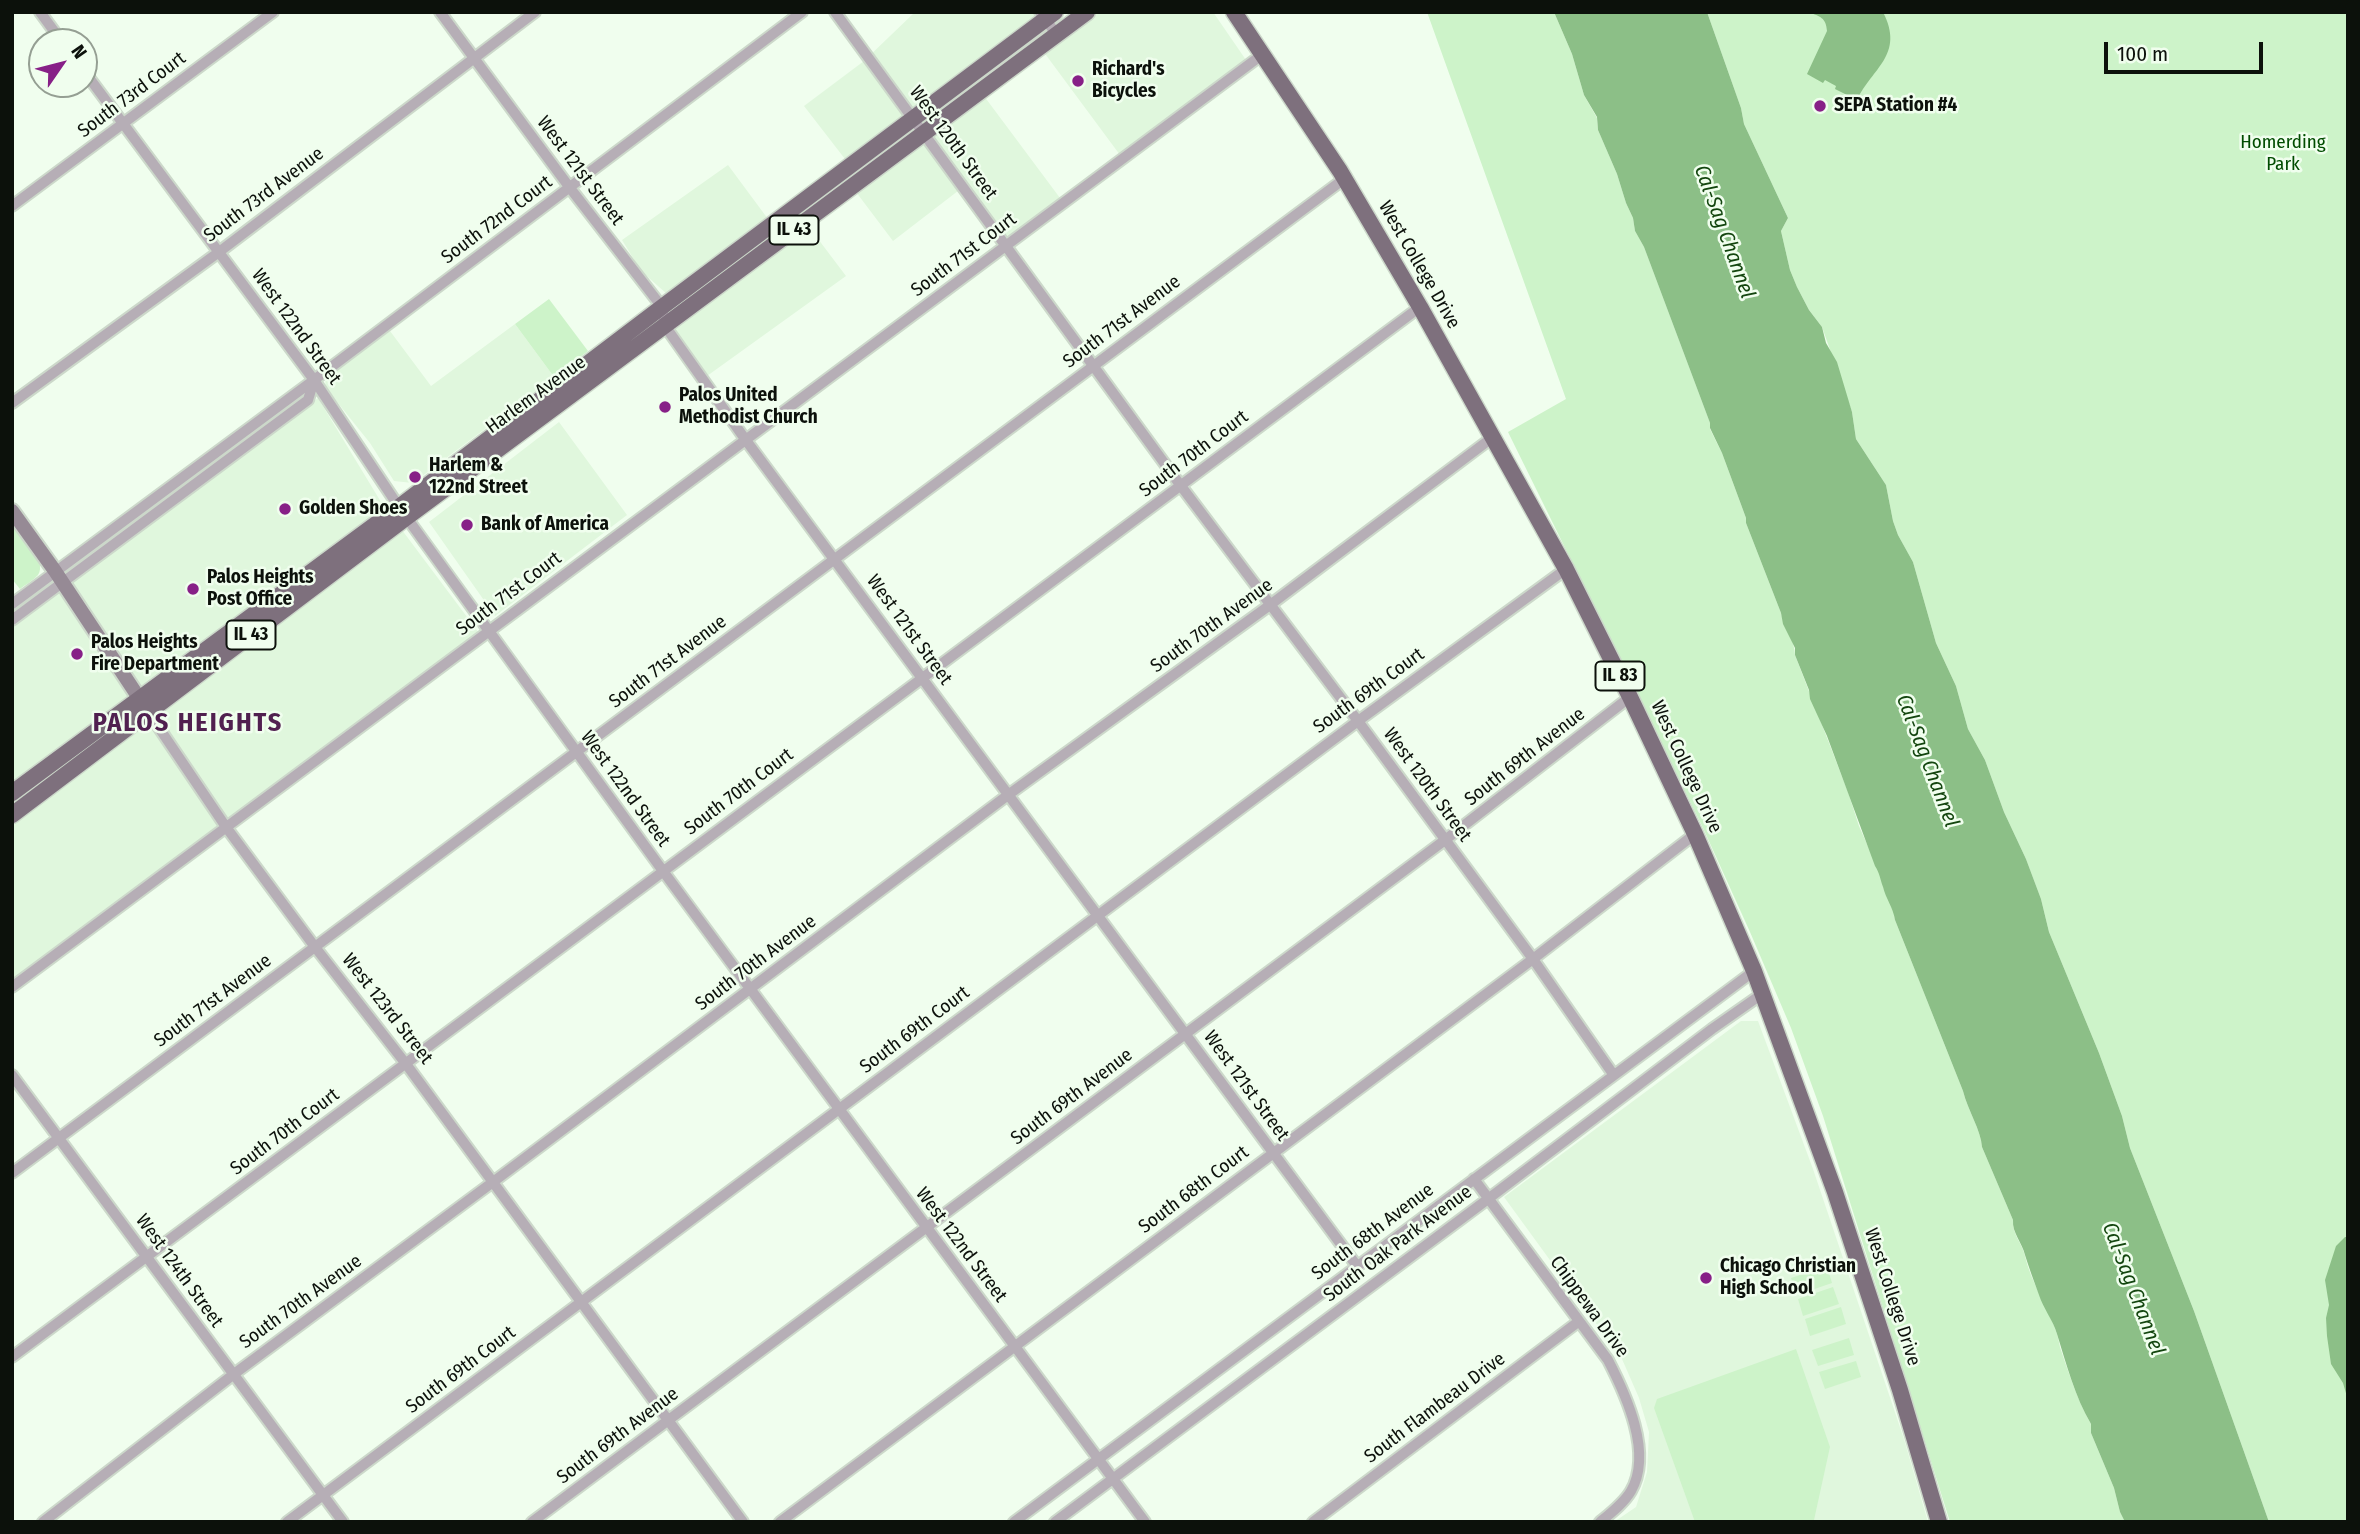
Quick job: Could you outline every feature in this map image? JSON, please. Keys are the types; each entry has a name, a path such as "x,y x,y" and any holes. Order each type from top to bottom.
{"main road":[{"name":"Harlem Avenue","path":"403,512 665,326 1087,12"},
{"name":"West College Drive","path":"1234,12 1344,179 1493,437 1566,569 1695,834 1754,971 1835,1192 1900,1390 1939,1522"},
{"name":"Harlem Avenue","path":"12,815 145,706 403,512 662,307 915,119 1047,15"},
{"name":"Harlem Avenue","path":"12,793 145,706"}],"street":[{"path":"40,12 52,28"},
{"name":"South 73rd Court","path":"12,206 273,12"},
{"name":"West 121st Street","path":"440,12 662,307 665,326 745,439 1357,1266"},
{"name":"South 73rd Avenue","path":"12,403 219,252 535,12"},
{"name":"South 72nd Court","path":"12,620 59,577 314,380 802,12"},
{"name":"West 120th Street","path":"835,12 1181,486 1446,840 1613,1074"},
{"path":"1047,15 1057,35"},
{"name":"South 71st Court","path":"12,987 1263,54"},
{"name":"West 122nd Street","path":"98,90 314,380 403,512 663,871 1145,1522"},
{"name":"South 71st Avenue","path":"12,1172 1344,179"},
{"name":"South 70th Court","path":"12,1357 1420,307"},
{"name":"South 70th Avenue","path":"43,1522 234,1374 1008,795 1270,605 1493,437"},
{"name":"West 123rd Street","path":"12,511 226,827 406,1064 743,1522"},
{"name":"South 69th Court","path":"286,1522 1358,720 1566,569"},
{"name":"South 72nd Court","path":"12,604 59,577"},
{"name":"South 69th Avenue","path":"532,1522 1446,840 1630,697"},
{"name":"South 68th Court","path":"780,1522 1533,959 1695,834"},
{"name":"South 68th Avenue","path":"1014,1522 1754,971"},
{"name":"South Oak Park Avenue","path":"1055,1522 1762,994"},
{"name":"West 124th Street","path":"12,1075 343,1522"},
{"name":"Chippewa Drive","path":"1474,1179 1608,1360 1623,1389 1638,1443 1639,1471 1631,1491 1614,1511 1600,1522"},
{"name":"South Flambeau Drive","path":"1313,1522 1578,1322"}],"shaded area":[{"path":"915,12 1032,12 1035,17 845,159 804,106 864,61"},
{"path":"1096,12 1213,12 1246,60 1120,155 1043,51"},
{"path":"984,96 1060,198 1007,238 967,184 893,241 856,192"},
{"path":"728,165 768,219 667,294 641,271 622,240"},
{"path":"809,227 846,276 707,376 673,328"},
{"path":"515,324 554,377 413,483 394,481 370,443 325,387 326,376 390,331 431,386"},
{"path":"318,398 381,502 479,633 12,982 12,625"},
{"path":"559,422 627,515 495,616 429,522"},
{"name":"Chicago Christian High School","path":"1741,1021 1758,1021 1813,1169 1904,1439 1928,1522 1614,1522 1636,1507 1647,1472 1649,1432 1639,1398 1622,1359 1504,1197"}],"green space":[{"path":"1427,12 1554,12 1572,54 1584,95 1597,118 1598,130 1617,174 1635,231 1644,247 1710,429 1722,453 1859,826 1882,878 1895,920 1977,1127 1982,1147 2013,1220 2014,1230 2031,1275 2056,1331 2070,1376 2091,1424 2091,1433 2125,1522 1950,1522 1823,1116 1791,1028 1703,828 1508,432 1566,399"},
{"name":"Homerding Park","path":"1707,12 2348,12 2348,1522 2269,1522 2194,1311 2130,1148 2122,1116 2099,1053 2049,932 2041,899 2026,859 2004,812 1985,760 1968,729 1956,686 1936,643 1913,562 1893,521 1886,485 1856,439 1852,412 1822,327 1809,310 1790,270 1781,231 1788,218 1744,124 1741,108"},
{"path":"549,299 588,351 554,377 515,324"},
{"path":"12,521 37,555 40,569 32,581 20,589 12,579"},
{"path":"1827,1266 1832,1283 1797,1295 1791,1278"},
{"path":"1833,1287 1839,1304 1803,1316 1798,1299"},
{"path":"1841,1307 1846,1324 1810,1336 1805,1319"},
{"path":"1849,1338 1854,1355 1818,1366 1812,1350"},
{"path":"1796,1349 1830,1447 1814,1520 1695,1522 1654,1408 1657,1399"},
{"path":"1856,1361 1861,1377 1825,1389 1819,1372"}],"water":[{"name":"Cal-Sag Channel","path":"1554,12 1707,12 1741,108 1744,124 1788,218 1781,231 1790,270 1809,310 1822,327 1826,343 1837,362 1852,412 1856,439 1886,485 1893,521 1913,562 1936,643 1956,686 1968,729 1985,760 2004,812 2026,859 2041,899 2049,932 2099,1053 2122,1116 2130,1148 2194,1311 2269,1522 2125,1522 2120,1512 2114,1488 2091,1433 2091,1424 2076,1391 2055,1329 2041,1300 2013,1220 1982,1147 1977,1127 1895,920 1827,736 1810,699 1795,648 1783,624 1644,247 1635,231 1617,174 1598,130 1597,117 1584,95 1572,54"},
{"path":"1809,12 1883,12 1889,27 1888,50 1857,100 1835,89 1836,86 1825,80 1823,83 1807,74 1827,31 1824,20"},
{"path":"2348,1237 2348,1400 2343,1383 2331,1364 2326,1318 2329,1305 2325,1280 2336,1246"}],"place":[{"name":"Richard's Bicycles","path":"1078,81"},
{"name":"SEPA Station #4","path":"1820,106"},
{"name":"Palos United Methodist Church","path":"665,407"},
{"name":"Harlem & 122nd Street","path":"415,477"},
{"name":"Golden Shoes","path":"285,509"},
{"name":"Bank of America","path":"467,525"},
{"name":"Palos Heights Post Office","path":"193,589"},
{"name":"Palos Heights Fire Department","path":"77,654"},
{"name":"Chicago Christian High School","path":"1706,1278"}],"district":[{"name":"PALOS HEIGHTS","path":"188,724"}]}
